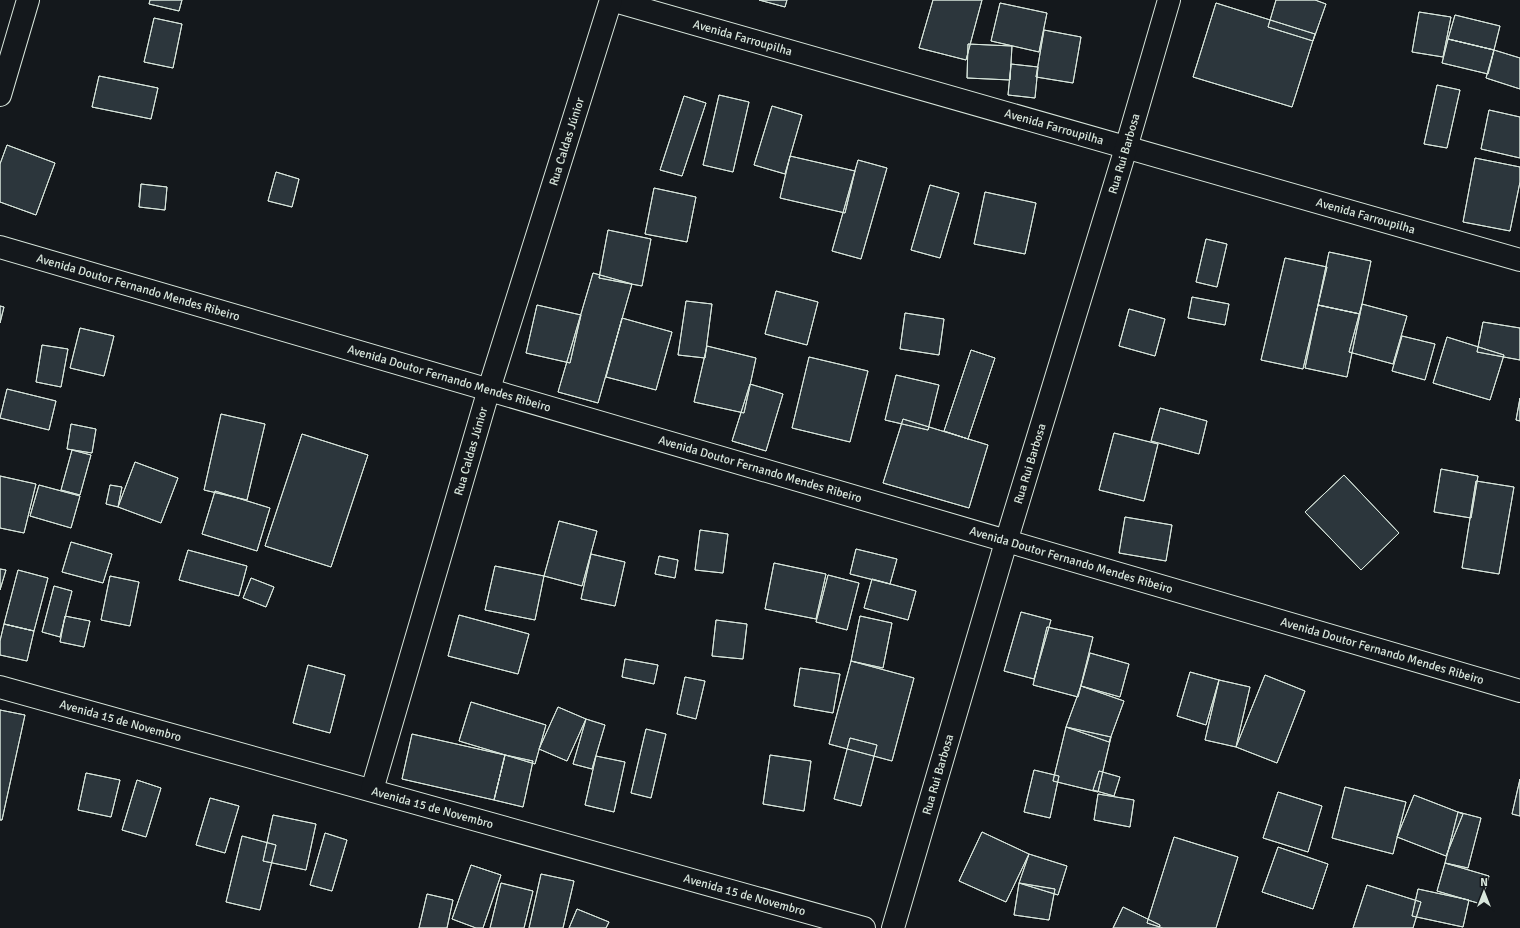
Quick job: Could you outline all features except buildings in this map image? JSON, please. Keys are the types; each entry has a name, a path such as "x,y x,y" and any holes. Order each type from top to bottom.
{"street":[{"path":"0,94 28,0"},
{"name":"Avenida Farroupilha","path":"611,0 1520,260"},
{"name":"Rua Caldas Júnior","path":"372,790 489,389 611,0"},
{"name":"Rua Rui Barbosa","path":"893,928 1006,542 1126,148 1169,0"},
{"name":"Avenida Doutor Fernando Mendes Ribeiro","path":"0,247 1520,691"},
{"name":"Avenida 15 de Novembro","path":"0,687 864,928"}]}
